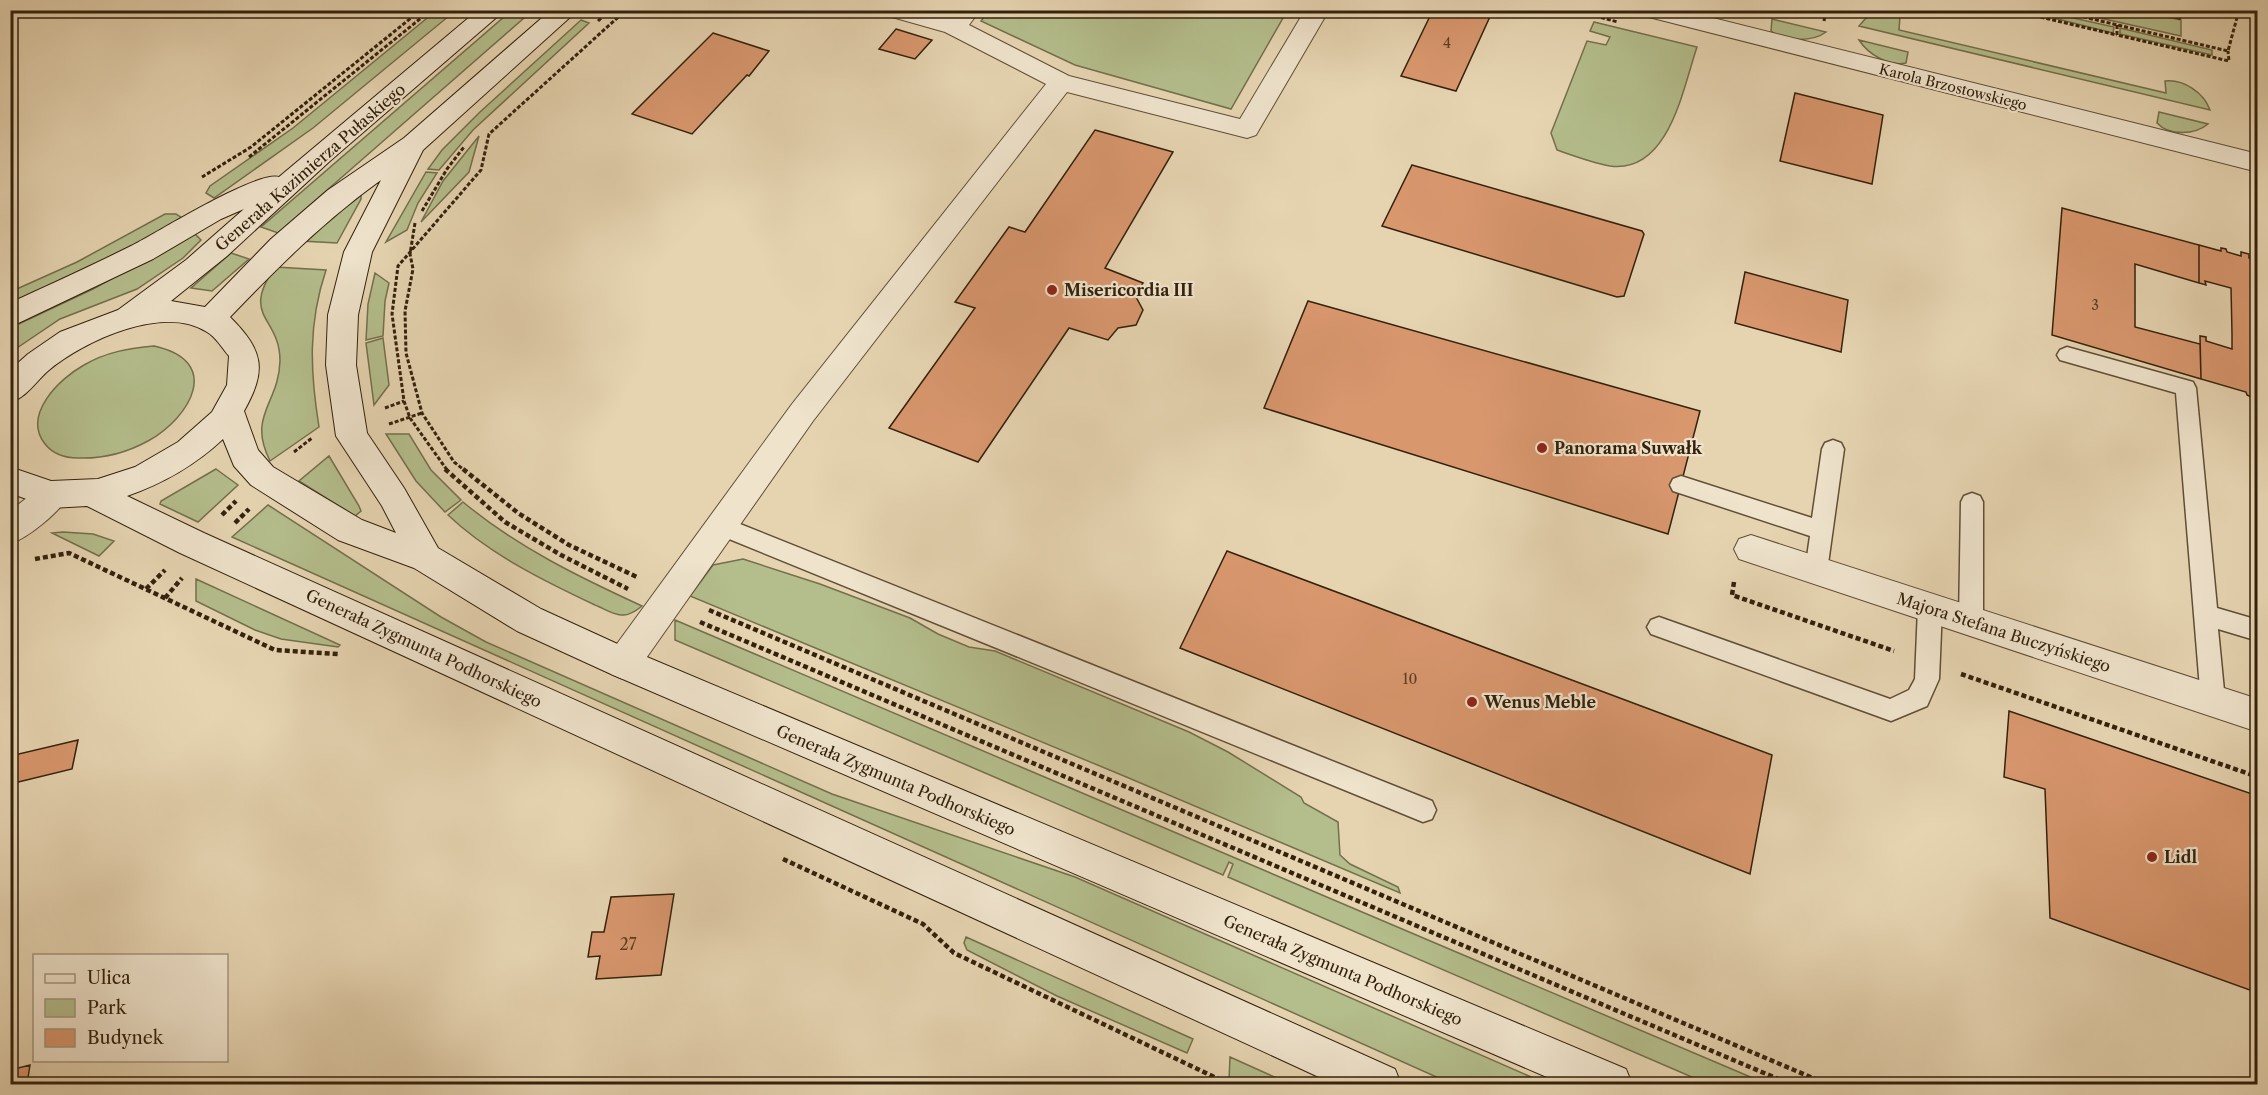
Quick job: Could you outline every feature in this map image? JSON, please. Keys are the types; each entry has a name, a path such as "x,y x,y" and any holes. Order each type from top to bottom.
{"main road":[{"name":"Generała Kazimierza Pułaskiego","path":"123,319 171,287 239,230 298,174 493,10"},
{"path":"211,319 281,246 338,197 413,144 566,10"},
{"path":"893,10 961,19 1061,82 1247,129 1317,10"},
{"name":"Karola Brzostowskiego","path":"1649,10 2258,162"},
{"path":"623,663 665,608 720,525 891,296 1061,82"},
{"path":"413,144 358,252 342,315 341,365 352,436 393,497 426,558"},
{"path":"10,316 143,252 211,212 298,174"},
{"path":"10,391 23,375 52,351 86,332 123,319 156,313 185,313 211,319 233,334 245,356 243,383 229,413 204,441 171,465 132,483 91,494 53,495 30,490 11,480"},
{"name":"Generała Zygmunta Podhorskiego","path":"229,413 244,457 262,476 350,530 426,558 529,620 623,663 1611,1084"},
{"name":"Generała Zygmunta Podhorskiego","path":"91,494 192,543 1380,1084"},
{"path":"10,530 53,495"},
{"name":"Majora Stefana Buczyńskiego","path":"1751,549 2258,716"}],"lane":[{"path":"2067,355 2186,388 2213,701"},
{"path":"1816,571 1833,449"},
{"path":"1681,485 1821,530"},
{"path":"1971,621 1972,502"},
{"path":"720,525 1424,810"},
{"path":"1659,627 1891,710 1918,698 1927,679 1930,608"},
{"path":"2207,615 2258,631"}],"path":[{"path":"194,182 251,147 421,10"},
{"path":"241,162 259,150 431,10"},
{"path":"1823,25 1826,10"},
{"path":"2012,10 2229,61 2228,51 2239,10"},
{"path":"2054,10 2228,51"},
{"path":"2116,25 2117,36"},
{"path":"30,560 69,553 275,650 341,654"},
{"path":"772,854 923,924 954,953 1229,1084"}],"green space":[{"path":"437,10 455,11 313,128 214,198 206,193 210,186 293,128"},
{"path":"990,10 1287,11 1231,109 1075,65 981,21"},
{"path":"511,11 532,11 278,233 261,227"},
{"path":"2026,11 2042,11 2114,27 2113,33"},
{"path":"2068,11 2139,11 2181,20 2181,36"},
{"path":"1880,14 1900,16 1899,30 2166,93 2165,81 2179,82 2198,93 2210,110 1859,26 1866,18"},
{"path":"1772,19 1826,32 1814,38 1791,39 1771,31"},
{"path":"581,20 589,23 473,130 439,170 428,169 442,150 480,112"},
{"path":"1594,22 1697,47 1679,105 1660,143 1647,157 1630,165 1604,165 1557,150 1551,133 1587,41 1606,45 1610,37 1590,31"},
{"path":"2120,28 2212,50 2212,55 2120,34"},
{"path":"1859,40 1908,52 1906,63 1886,61 1868,50"},
{"path":"2159,112 2208,124 2189,132 2175,132 2157,123"},
{"path":"479,136 469,172 421,222 443,181"},
{"path":"426,172 437,173 418,203 407,230 386,242"},
{"path":"357,195 361,195 361,199 337,243 302,241"},
{"path":"165,214 176,214 182,218 125,250 11,305 10,292 77,262"},
{"path":"194,233 201,240 183,258 137,289 60,319 11,352 10,328 93,289"},
{"path":"231,253 249,259 212,291 191,288"},
{"path":"275,267 326,270 316,309 312,348 319,427 270,461 264,445 263,420 275,388 280,361 274,334 261,307 261,297 265,284"},
{"path":"375,273 389,283 385,301 383,336 366,340 368,304"},
{"path":"383,338 389,385 374,405 366,343"},
{"path":"154,346 175,353 188,364 194,376 193,390 187,404 177,418 163,431 131,449 87,458 60,455 45,444 39,433 38,421 41,410 46,399 64,379 84,365 109,354"},
{"path":"386,434 409,434 431,470 461,500 445,512 416,481"},
{"path":"329,456 359,506 361,511 355,516 299,481"},
{"path":"216,469 238,485 198,522 160,504 161,501"},
{"path":"463,502 527,547 642,606 627,615 615,614 518,566 481,542 448,515"},
{"path":"268,505 441,617 486,642 832,794 1075,877 1547,1084 1452,1084 232,537"},
{"path":"52,533 93,534 114,541 99,556"},
{"path":"743,559 820,584 910,618 938,634 969,647 995,651 1189,732 1228,752 1301,797 1304,803 1338,822 1340,855 1350,864 1398,887 1400,893 690,596 713,565"},
{"path":"196,579 340,645 338,647 281,639 255,630 196,601"},
{"path":"675,620 1767,1084 1708,1084 1228,877 1233,864 1229,862 1223,875 675,640"},
{"path":"966,937 1193,1039 1187,1053 1057,996 967,950 964,943"},
{"path":"1230,1057 1290,1084 1235,1084 1229,1081"}],"building":[{"path":"1433,10 1493,10 1456,91 1401,76"},
{"path":"2144,10 2184,10 2180,19"},
{"path":"896,29 932,40 915,59 879,49"},
{"path":"713,33 769,51 749,76 747,75 692,134 632,114"},
{"path":"1795,93 1883,115 1872,184 1780,161"},
{"name":"Misericordia III","path":"1095,130 1173,152 1105,268 1143,283 1136,297 1143,310 1136,325 1118,328 1108,340 1069,328 978,462 889,428 975,308 955,302 1009,227 1025,232"},
{"path":"1412,165 1642,231 1644,234 1624,296 1617,297 1382,226"},
{"path":"2062,208 2199,245 2199,283 2135,264 2135,327 2200,344 2201,379 2052,335"},
{"path":"2199,245 2221,251 2221,248 2226,249 2227,252 2241,256 2241,252 2249,254 2249,258 2258,261 2258,395 2253,394 2253,398 2246,392 2201,379 2200,336 2206,337 2206,341 2232,349 2232,334 2231,288 2205,281 2206,285 2199,283"},
{"path":"1745,272 1848,300 1841,352 1735,323"},
{"name":"Panorama Suwałk","path":"1308,301 1700,411 1668,534 1264,408"},
{"name":"Wenus Meble","path":"1227,551 1772,755 1750,874 1180,648"},
{"name":"Lidl","path":"2009,711 2258,796 2258,993 2050,918 2045,789 2004,777"},
{"path":"78,740 72,769 10,784 10,756"},
{"path":"674,894 661,975 596,979 600,956 588,957 592,932 604,932 611,897"},
{"path":"30,1065 27,1084 10,1084 10,1070"}],"place":[{"name":"Misericordia III","path":"1052,290"},
{"name":"Panorama Suwałk","path":"1542,448"},
{"name":"Wenus Meble","path":"1472,702"},
{"name":"Lidl","path":"2152,857"}]}
